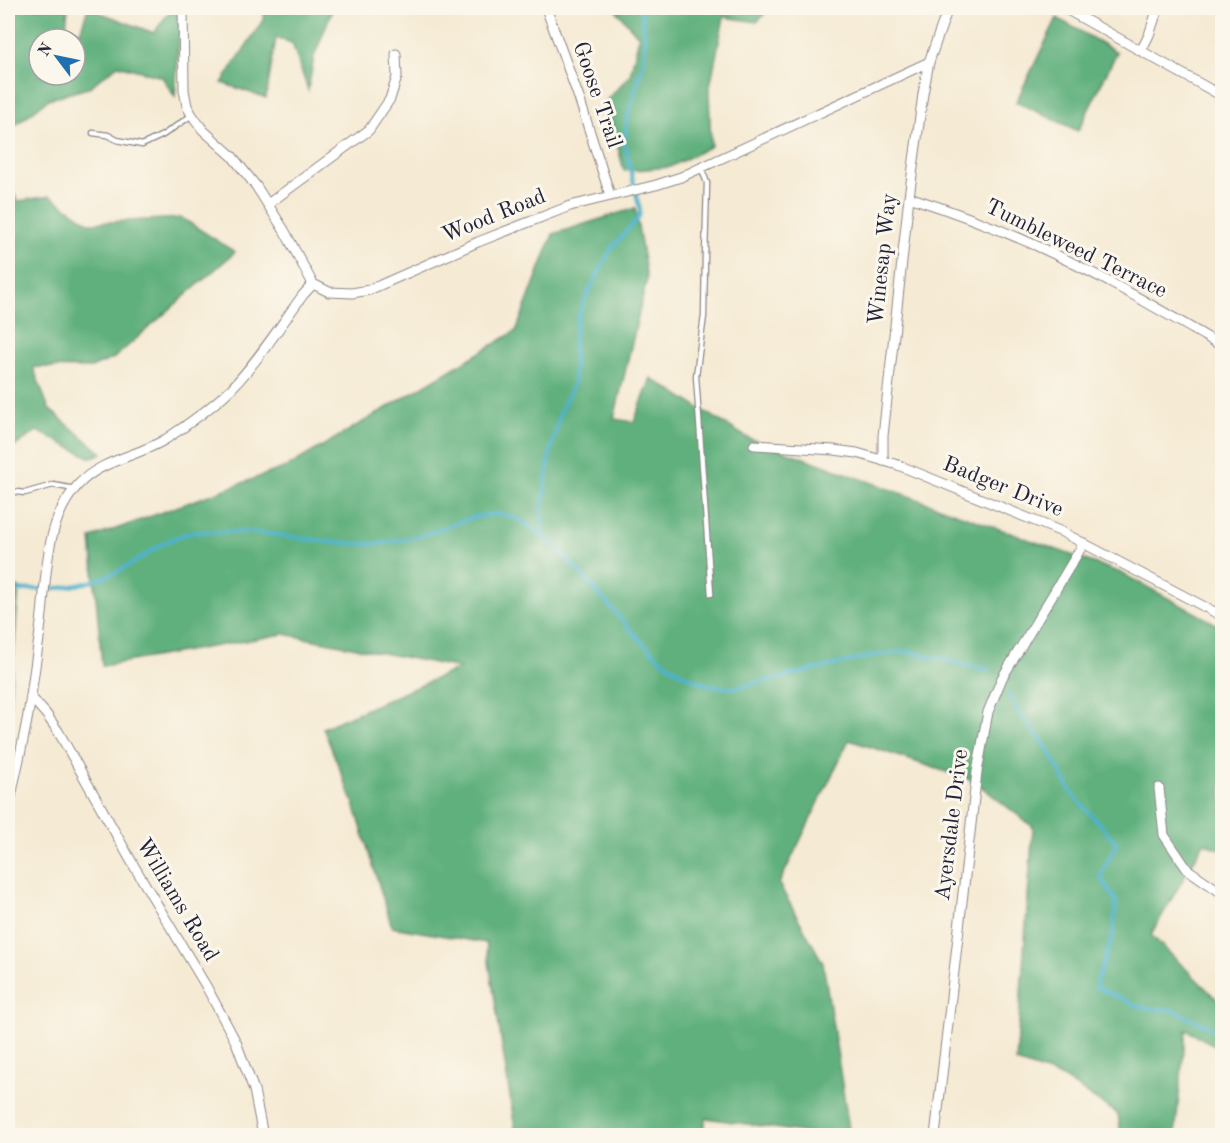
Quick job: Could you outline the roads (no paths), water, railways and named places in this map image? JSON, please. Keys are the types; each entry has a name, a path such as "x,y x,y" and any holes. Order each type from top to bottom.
{"street":[{"path":"8,812 31,697 45,578 54,532 63,507 75,489 89,475 103,466 162,441 217,402 247,371 303,295 314,284 268,204 239,164 203,130 187,106 184,90 183,8"},
{"name":"Goose Trail","path":"546,8 579,98 610,195"},
{"path":"929,62 948,8"},
{"path":"1064,8 1222,96"},
{"path":"1141,51 1158,8"},
{"path":"268,204 369,130 390,99 397,77 396,54"},
{"name":"Wood Road","path":"314,284 340,293 369,290 570,206 681,177 929,62"},
{"name":"Winesap Way","path":"883,461 909,196 929,62"},
{"name":"Tumbleweed Terrace","path":"909,196 1038,246 1222,346"},
{"name":"Badger Drive","path":"754,445 834,450 857,453 883,461 995,504 1083,543 1222,616"},
{"name":"Ayersdale Drive","path":"934,1136 977,772 988,712 1002,678 1083,543"},
{"name":"Williams Road","path":"31,697 58,731 236,1042 254,1090 263,1136"},
{"path":"1159,788 1164,835 1187,869 1222,893"}],"lane":[{"path":"93,133 142,145 192,115"},
{"path":"701,167 707,183 704,316 696,376 711,594"},
{"path":"8,491 25,493 53,485 75,489"}],"waterway":[{"path":"543,534 542,510 549,459 560,413 574,382 574,337 577,320 586,297 611,249 639,217 640,210 624,141 627,118 644,61 645,41 641,8"},
{"path":"8,592 66,587 97,580 123,569 166,542 193,532 259,533 343,543 384,543 420,536 468,519 493,514 515,518 543,536 569,560 645,645 672,667 702,683 735,688 877,655 906,651 989,670"},
{"path":"1008,694 1022,717 1047,747 1072,794 1117,843 1100,876 1116,901 1113,935 1095,987 1143,1008 1173,1010 1222,1033"}]}
